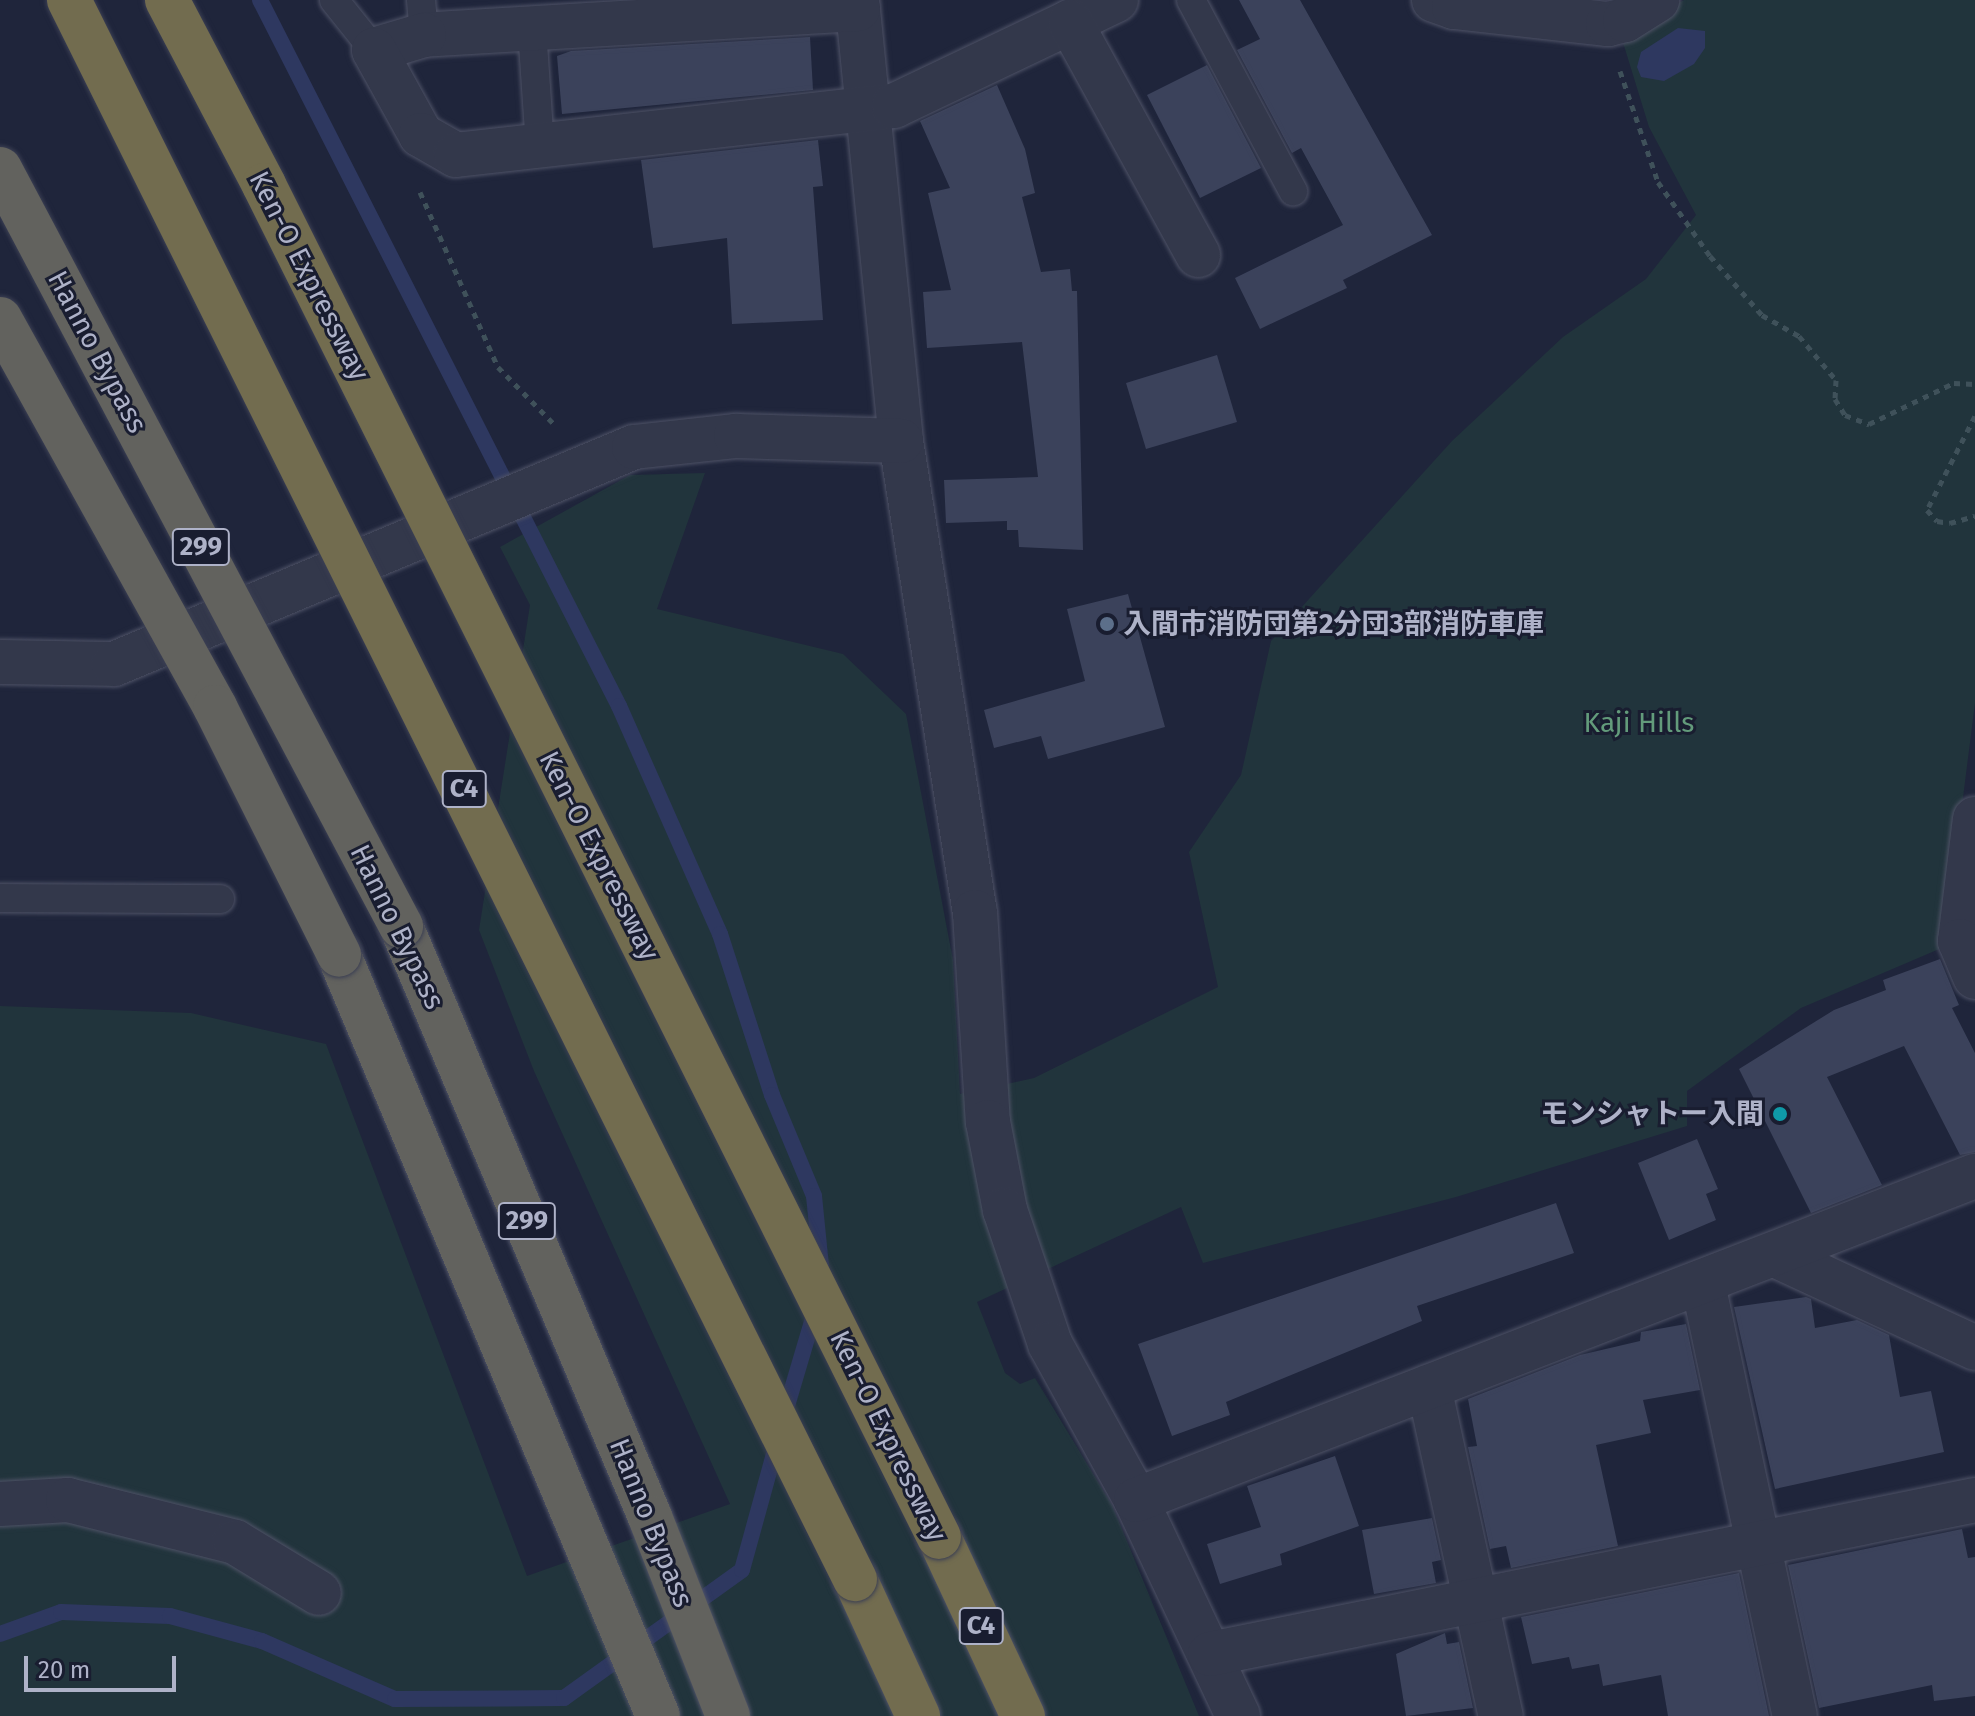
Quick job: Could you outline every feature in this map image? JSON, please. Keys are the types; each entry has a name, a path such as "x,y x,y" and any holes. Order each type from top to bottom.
{"highway":[{"name":"C4","path":"69,0 855,1579 918,1716"},
{"name":"Ken-O Expressway","path":"167,0 264,185 939,1537 1023,1716"},
{"name":"Hanno Bypass","path":"0,169 401,926 650,1517 728,1716"},
{"name":"299","path":"0,319 215,707 339,955 658,1716"}],"street":[{"path":"1116,0 894,106 866,109 540,145 456,155 421,135 374,50 422,17 532,29 858,5 866,109 901,441 975,912 988,1122 1005,1210 1050,1344 1136,1500 1238,1716"},
{"path":"1446,2 1608,24 1625,20 1657,0"},
{"path":"1070,22 1198,255"},
{"path":"0,662 114,664 634,447 736,436 901,441"},
{"path":"1974,835 1960,941 1975,977"},
{"path":"1136,1500 1703,1284 1975,1176"},
{"path":"1775,1255 1975,1348"},
{"path":"1703,1284 1795,1716"},
{"path":"1429,1387 1501,1716"},
{"path":"0,1504 68,1500 235,1542 319,1593"},
{"path":"1210,1654 1758,1541 1975,1500"}],"lane":[{"path":"334,0 374,50"},
{"path":"1191,0 1293,191"},
{"path":"532,29 540,145"},
{"path":"0,898 220,899"}],"path":[{"path":"1608,24 1625,91 1658,182 1710,256 1762,315 1799,336 1836,380 1835,399 1845,415 1869,424 1954,383 1975,384"},
{"path":"431,141 412,175 498,367 593,464"},
{"path":"1975,416 1927,510 1937,521 1950,523 1975,516"}],"green space":[{"name":"Kaji Hills","path":"1684,0 1975,0 1975,703 1944,947 1801,1008 1687,1091 1687,1126 1456,1197 1203,1263 1181,1207 977,1302 1005,1373 1020,1384 1035,1378 1112,1505 1199,1716 0,1716 0,1006 191,1013 326,1044 527,1576 730,1504 534,1071 479,930 530,605 500,547 630,475 705,473 657,609 843,654 906,714 953,960 960,1094 1034,1078 1218,987 1189,852 1241,775 1271,641 1452,441 1563,337 1646,279 1696,215 1649,127 1621,36"}],"water":[{"path":"1678,28 1705,31 1705,48 1694,64 1664,81 1641,77 1637,67 1641,52"}],"building":[{"path":"1239,0 1300,0 1432,235 1343,280 1347,288 1260,329 1235,278 1343,225 1301,148 1292,153 1237,50 1260,39"},
{"path":"810,37 813,90 562,114 557,56 571,51"},
{"path":"1207,65 1261,168 1200,198 1147,95"},
{"path":"997,85 1025,149 1035,193 1022,197 1041,272 1070,269 1072,291 1077,291 1083,550 1019,547 1018,530 1007,530 1007,521 946,523 944,480 1038,477 1022,342 927,348 923,292 951,290 928,193 950,188 920,121"},
{"path":"818,140 823,186 813,187 823,320 732,324 727,238 653,248 641,160"},
{"path":"1217,355 1237,422 1146,449 1126,383"},
{"path":"1128,594 1165,727 1048,759 1041,736 994,748 984,710 1085,681 1067,609"},
{"path":"1940,959 1959,1005 1952,1008 1975,1053 1975,1152 1960,1155 1904,1046 1827,1077 1882,1185 1811,1213 1739,1069 1834,1010 1886,990 1883,980"},
{"path":"1697,1139 1718,1189 1706,1194 1716,1220 1669,1240 1638,1163"},
{"path":"1556,1203 1574,1253 1417,1306 1422,1321 1226,1402 1230,1415 1172,1436 1138,1344"},
{"path":"1806,1297 1811,1299 1815,1328 1857,1320 1889,1335 1900,1397 1931,1391 1944,1452 1775,1489 1734,1307"},
{"path":"1686,1324 1700,1390 1643,1400 1651,1433 1596,1445 1618,1546 1511,1568 1506,1546 1490,1549 1468,1447 1477,1446 1468,1399 1580,1355 1640,1341 1641,1332"},
{"path":"1335,1456 1359,1526 1280,1554 1282,1565 1220,1584 1207,1544 1261,1527 1247,1486"},
{"path":"1432,1518 1441,1560 1432,1562 1436,1583 1374,1594 1362,1530"},
{"path":"1962,1529 1968,1558 1975,1557 1975,1696 1934,1701 1932,1685 1819,1708 1788,1565"},
{"path":"1739,1573 1769,1716 1668,1716 1661,1675 1603,1686 1599,1664 1572,1669 1569,1657 1532,1664 1521,1617"},
{"path":"1445,1633 1447,1644 1459,1642 1473,1708 1406,1716 1396,1654"}],"waterway":[{"path":"260,0 619,706 720,934 772,1095 814,1196 821,1266"},
{"path":"784,1416 816,1308"},
{"path":"0,1634 61,1612 170,1616 262,1641 395,1699 564,1698 742,1570 777,1443"}],"place":[{"name":"入間市消防団第2分団3部消防車庫","path":"1107,624"},
{"name":"モンシャトー入間","path":"1780,1114"}]}
